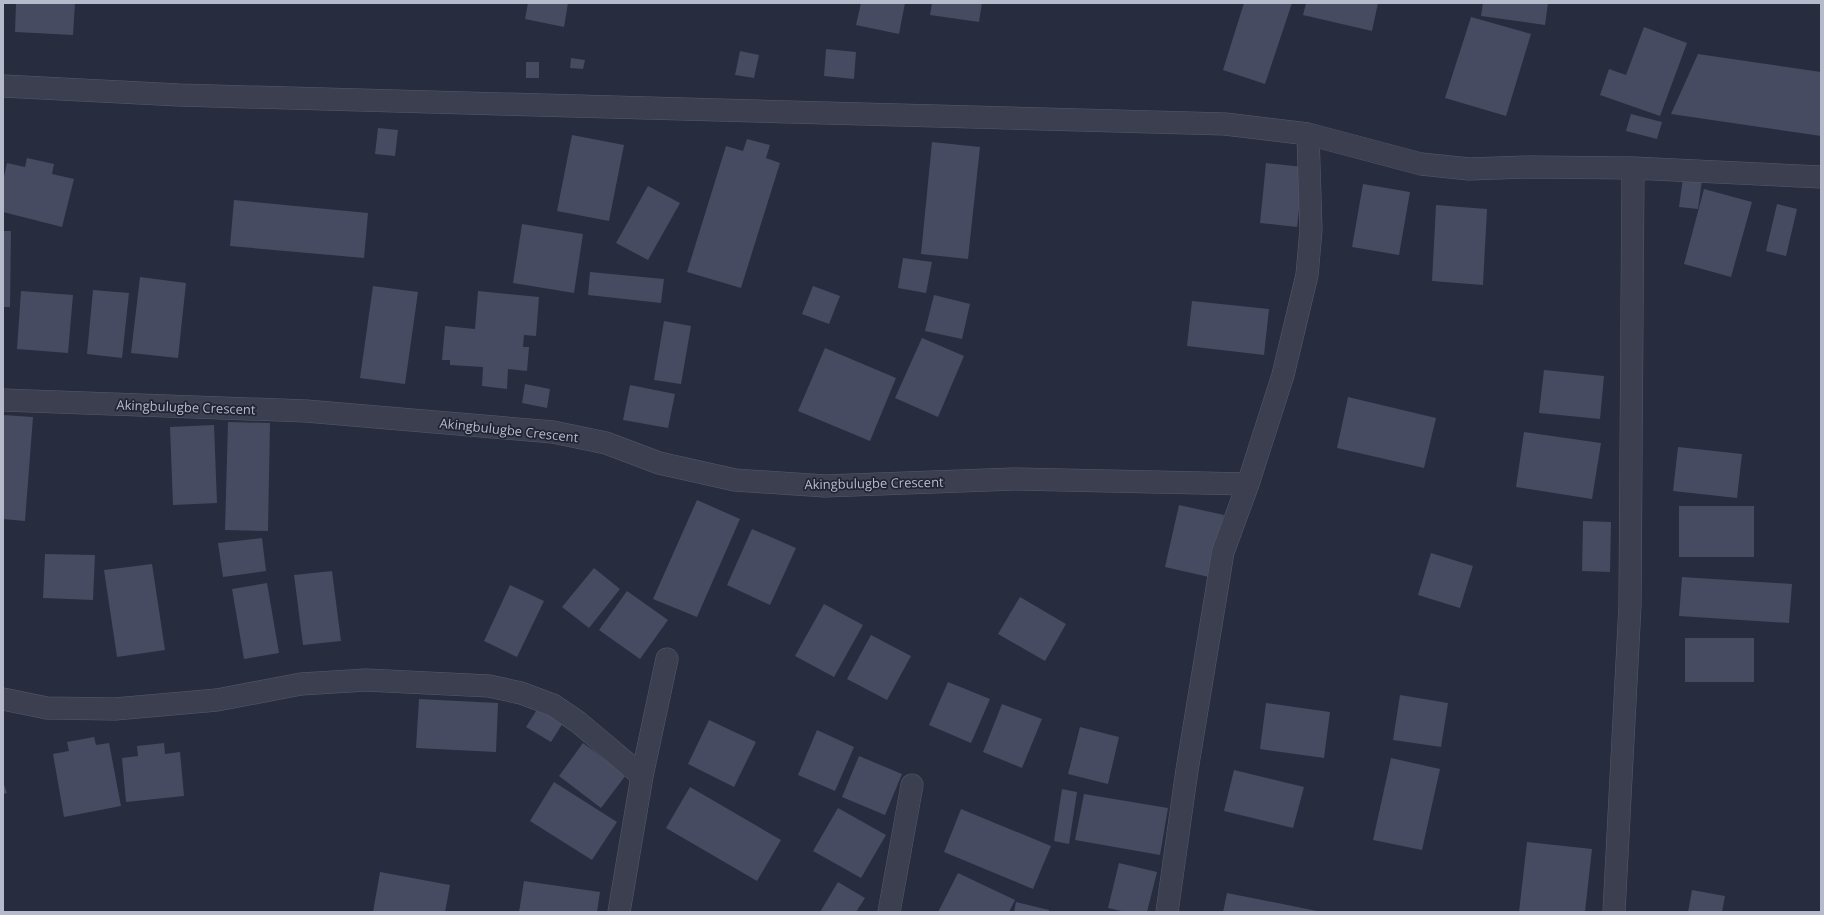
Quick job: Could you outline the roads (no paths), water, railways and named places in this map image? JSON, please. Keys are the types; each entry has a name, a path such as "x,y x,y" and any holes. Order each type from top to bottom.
{"street":[{"path":"3,86 179,95 1225,124 1308,134 1421,164 1469,169 1528,167 1633,168 1821,177"},
{"path":"1167,912 1187,770 1223,552 1248,484 1283,375 1307,275 1311,230 1308,134"},
{"path":"1614,912 1630,605 1633,168"},
{"name":"Akingbulugbe Crescent","path":"3,400 306,411 553,432 606,443 659,463 735,480 826,486 1014,479 1248,484"},
{"path":"619,912 642,776 667,658"},
{"path":"3,699 47,708 115,709 217,700 300,684 366,680 489,686 521,693 553,705 578,722 642,776"},
{"path":"889,912 912,785"}]}
